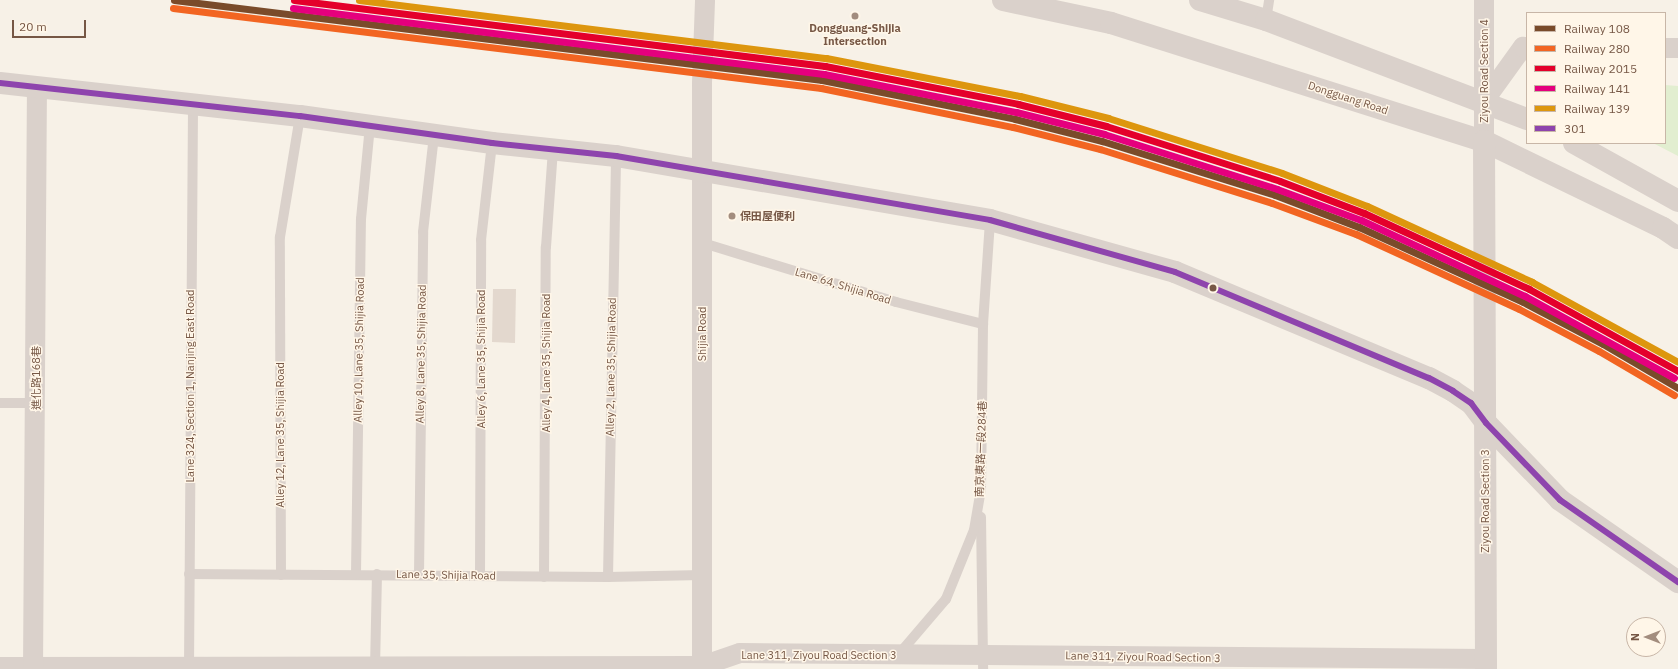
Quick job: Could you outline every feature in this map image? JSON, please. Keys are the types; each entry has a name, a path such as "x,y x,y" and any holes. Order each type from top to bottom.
{"street":[{"name":"Shijia Road","path":"702,667 702,171 705,0"},
{"name":"Dongguang Road","path":"1003,0 1111,23 1484,141 1664,228 1678,238"},
{"path":"1200,0 1267,10 1526,119"},
{"name":"Ziyou Road Section 4","path":"1484,0 1484,141"},
{"path":"1484,101 1523,47 1526,47"},
{"path":"1666,48 1678,48"},
{"path":"0,83 300,116 492,143 616,156 990,220 1175,272 1429,378 1471,403 1486,423 1560,500 1678,582"},
{"name":"進化路168巷","path":"33,668 37,87"},
{"name":"Ziyou Road Section 3","path":"1484,141 1486,664"},
{"path":"1576,144 1678,201"},
{"name":"Lane 311, Ziyou Road Section 3","path":"0,667 702,667 740,653 898,655 983,662 1486,664"}],"lane":[{"name":"Lane 324, Section 1, Nanjing East Road","path":"189,667 193,104"},
{"name":"Alley 12, Lane 35, Shijia Road","path":"281,575 280,237 300,116"},
{"name":"Alley 10, Lane 35, Shijia Road","path":"356,574 361,219 370,125"},
{"name":"Alley 8, Lane 35, Shijia Road","path":"419,575 423,232 434,135"},
{"name":"Alley 6, Lane 35, Shijia Road","path":"480,575 481,240 492,143"},
{"name":"Alley 4, Lane 35, Shijia Road","path":"544,576 546,247 553,149"},
{"name":"Alley 2, Lane 35, Shijia Road","path":"608,577 616,156"},
{"name":"南京東路一段284巷","path":"898,655 946,599 974,530 981,489 983,324 990,220"},
{"name":"Lane 64, Shijia Road","path":"703,243 896,302 983,324"},
{"path":"0,403 36,403"},
{"path":"981,489 983,662"},
{"name":"Lane 35, Shijia Road","path":"189,574 377,574 608,577 702,575"},
{"path":"375,668 377,574"}],"green space":[{"path":"1666,85 1678,86 1678,156 1655,144 1666,144"}],"building":[{"path":"493,289 516,289 515,343 492,342"}],"rail line":[{"name":"108","path":"174,0 822,80 1015,119 1102,141 1275,195 1359,227 1523,302 1603,344 1678,388"},
{"name":"2015","path":"294,0 825,66 1018,104 1106,126 1280,181 1364,213 1529,289 1678,371"},
{"name":"139","path":"359,0 826,58 1020,96 1108,118 1282,173 1367,206 1532,282 1678,362"},
{"name":"280","path":"173,8 821,88 1013,127 1100,149 1272,203 1356,234 1519,309 1599,351 1674,395"},
{"name":"141","path":"293,8 824,74 1016,112 1104,134 1277,189 1361,220 1525,296 1674,378"}],"transit line":[{"name":"301","path":"0,83 300,116 492,143 616,156 990,220 1175,272 1429,378 1453,391 1471,403 1486,423 1560,500 1678,582"}],"place":[{"name":"Dongguang-Shijia Intersection","path":"855,16"},
{"name":"保田屋便利","path":"732,216"}]}
